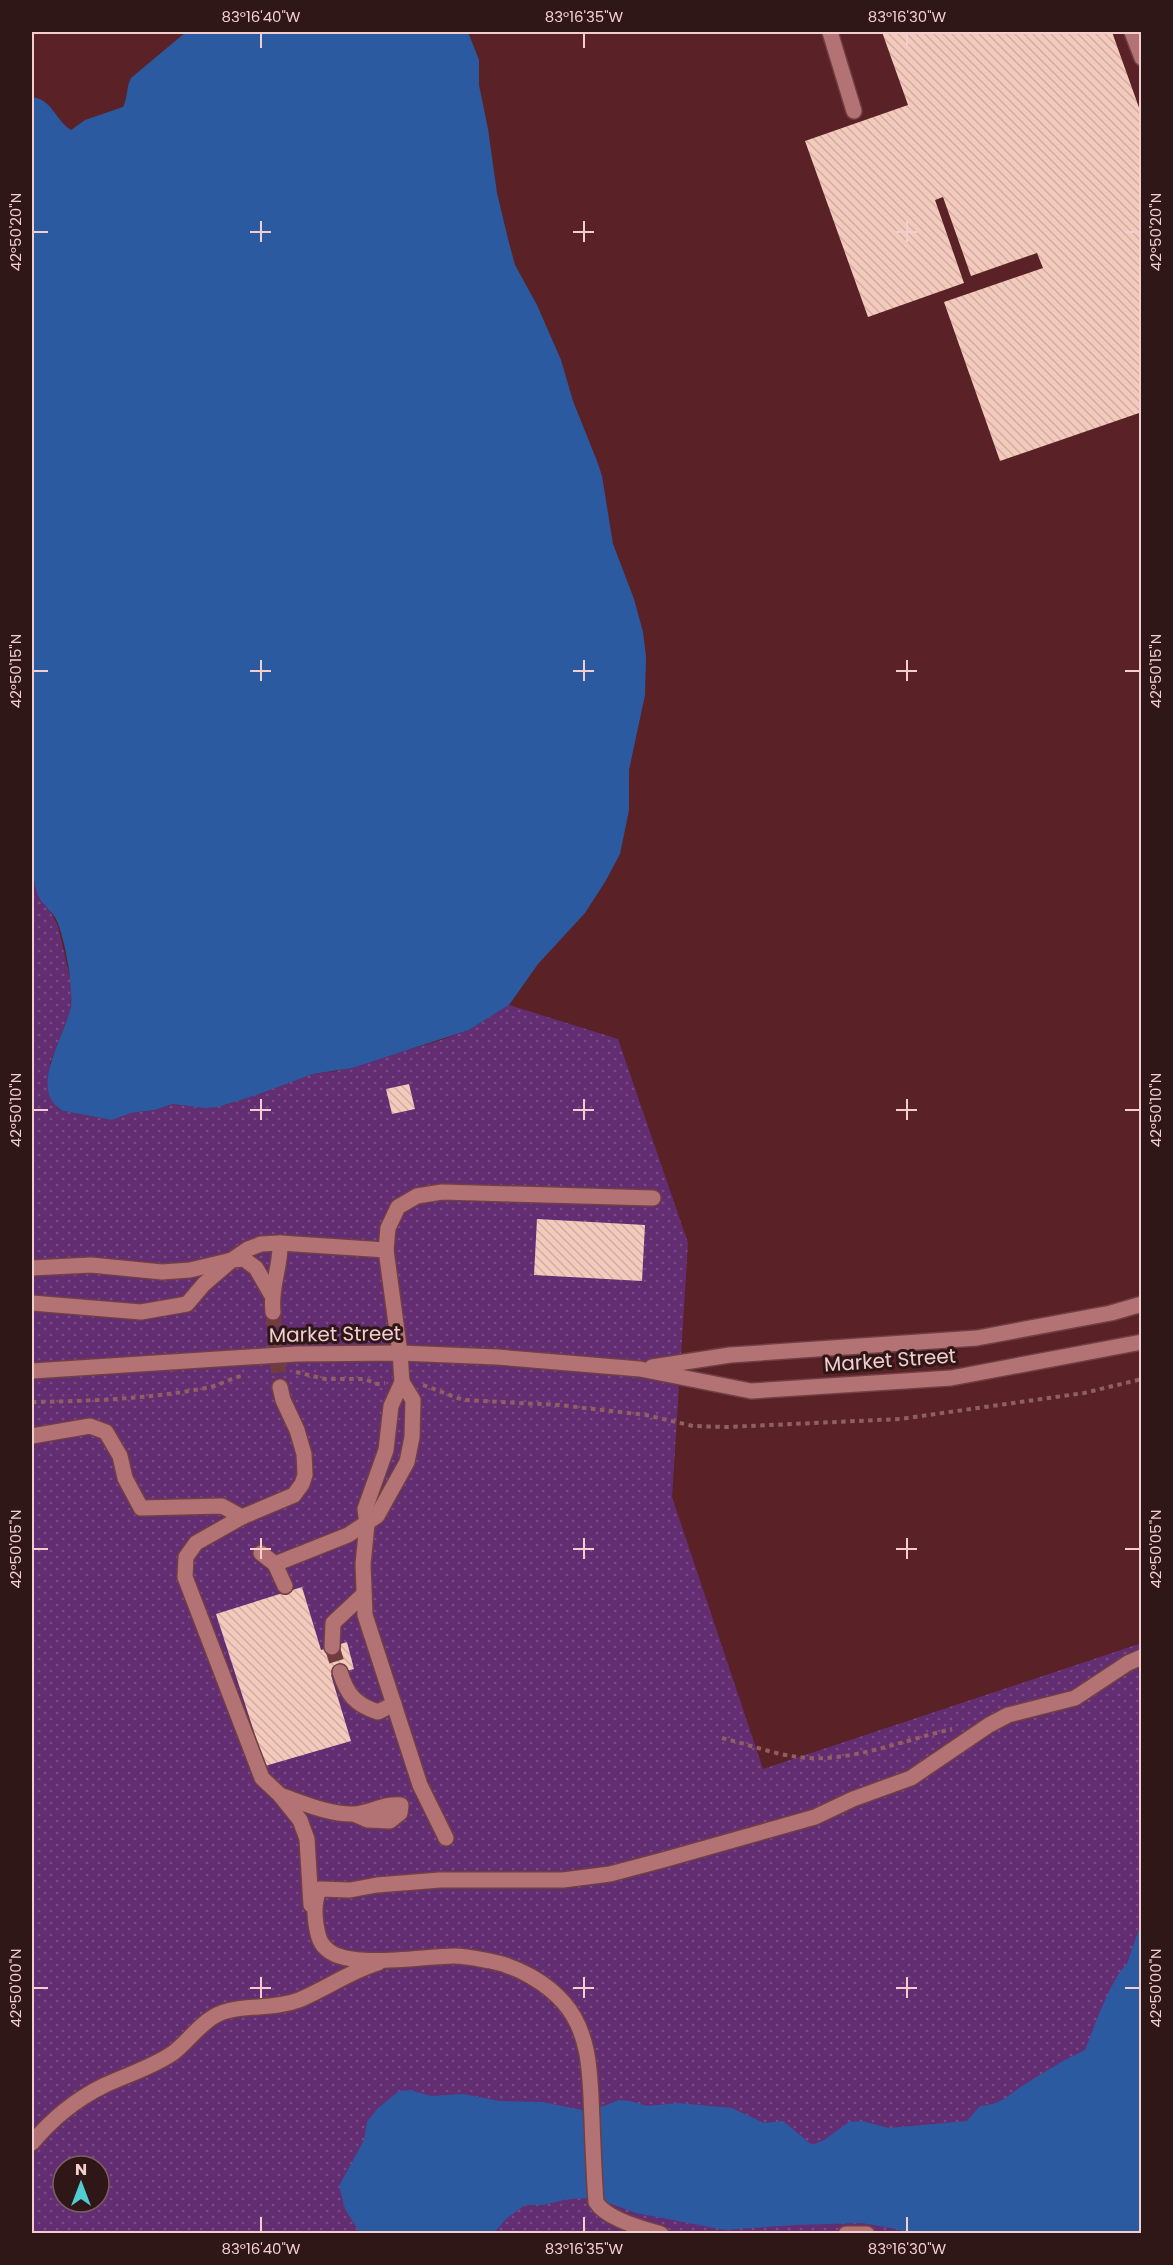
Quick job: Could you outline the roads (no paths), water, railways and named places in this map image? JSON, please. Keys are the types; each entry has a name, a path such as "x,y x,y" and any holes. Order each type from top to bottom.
{"street":[{"path":"830,32 854,111"},
{"path":"1132,32 1142,58"},
{"path":"275,1564 348,1535 367,1524 377,1516 407,1462 412,1437 413,1400 402,1382 386,1250 388,1228 398,1207 417,1196 442,1192 653,1198"},
{"path":"32,1303 141,1311 187,1304 204,1284 232,1260 248,1249 261,1244 280,1243 386,1250"},
{"path":"273,1311 271,1294 280,1255 280,1243"},
{"path":"32,1268 92,1265 162,1272 190,1270 244,1259 256,1268 271,1294"},
{"name":"Market Street","path":"640,1369 730,1354 977,1338 1111,1313 1142,1304"},
{"name":"Market Street","path":"32,1371 296,1354 400,1353 497,1357 640,1369 751,1391 951,1378 1142,1342"},
{"path":"402,1382 391,1406 386,1450 365,1509 367,1524 363,1564 364,1615 420,1785 446,1838"},
{"path":"280,1387 301,1443 305,1475 294,1495 242,1517 196,1543 186,1557 185,1577 262,1778 300,1820 307,1839 309,1902 321,1944 331,1953 382,1962"},
{"path":"32,1436 90,1426 106,1432 120,1456 125,1478 141,1508 222,1506 242,1517"},
{"path":"261,1553 275,1564 285,1586"},
{"path":"332,1647 333,1623 364,1594"},
{"path":"314,1913 315,1897 320,1889 350,1890 377,1885 440,1880 534,1881 610,1874 815,1817 853,1799 911,1778 989,1725 1008,1715 1075,1698 1128,1663 1142,1657"},
{"path":"340,1672 345,1688 362,1706 378,1712 394,1704"},
{"path":"280,1796 340,1814 354,1814"},
{"path":"32,2143 56,2117 76,2102 102,2086 174,2052 208,2021 225,2011 277,2005 298,2000 368,1966 382,1962 457,1956 493,1962 515,1969 540,1982 566,2004 575,2020 589,2061 596,2202 598,2206 616,2217 661,2234"},
{"path":"846,2234 867,2234"}],"water":[{"path":"186,32 468,32 479,60 479,85 497,193 515,265 537,305 561,360 573,401 602,476 613,544 634,599 643,632 646,656 645,695 629,770 629,810 620,854 585,913 538,964 509,1005 469,1030 352,1068 313,1074 218,1107 204,1108 173,1104 155,1110 131,1113 112,1120 63,1111 53,1102 48,1090 48,1076 52,1061 71,1005 71,986 68,962 59,927 54,916 39,898 32,870 32,97 45,102 71,130 85,120 123,107 131,78"},
{"path":"1141,1923 1141,2233 909,2234 896,2229 862,2223 725,2230 636,2213 595,2198 525,2205 506,2219 494,2233 360,2233 345,2209 339,2186 364,2140 367,2122 378,2108 399,2091 410,2090 431,2096 463,2094 500,2101 542,2102 582,2110 604,2106 619,2100 647,2106 678,2103 732,2108 764,2123 783,2121 812,2145 824,2140 849,2122 862,2121 889,2128 967,2121 980,2106 993,2104 1003,2099 1085,2050 1109,1992 1127,1964"}],"tunnel":[{"path":"273,1312 280,1387"},
{"path":"332,1647 340,1672"}]}
